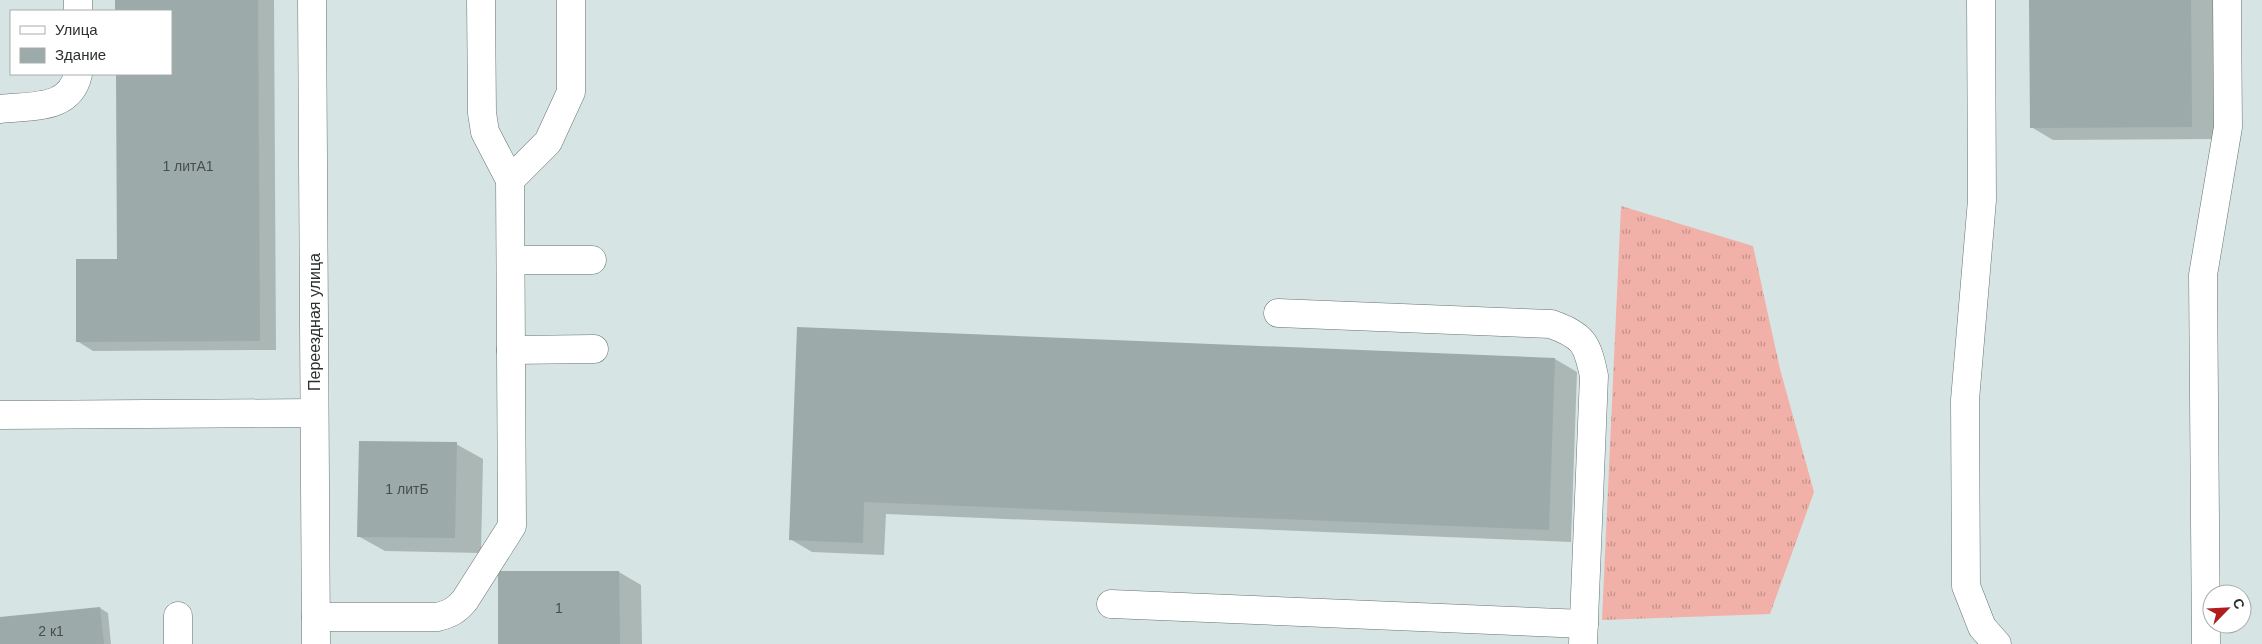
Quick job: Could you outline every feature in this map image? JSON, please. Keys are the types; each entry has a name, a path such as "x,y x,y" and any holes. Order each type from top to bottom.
{"street":[{"name":"Переездная улица","path":"312,0 316,644"},
{"path":"316,617 437,617 448,615 458,609 466,600 512,526 510,180 485,132 482,113 481,0"},
{"path":"510,180 548,142 571,92 571,0"},
{"path":"1981,0 1982,200 1965,400 1966,586 1982,627 1998,644"},
{"path":"2206,644 2203,275 2228,127 2227,0"},
{"path":"0,109 49,103 64,98 75,87 78,75"},
{"path":"511,260 592,260"},
{"path":"1111,604 1584,634 1594,376 1588,348 1571,331 1551,324 1278,313"},
{"path":"511,350 594,349"},
{"path":"0,414 314,413"},
{"path":"178,616 178,644"}],"green space":[{"path":"1621,206 1753,246 1780,369 1814,492 1770,614 1602,620"}],"building":[{"path":"115,0 258,0 260,341 76,342 76,259 117,259 116,75 172,75 172,10 115,10"},
{"path":"2029,0 2191,0 2192,127 2030,128"},
{"path":"797,327 1555,358 1549,530 864,502 863,543 789,540"},
{"path":"359,441 457,442 455,538 357,537"},
{"path":"498,571 619,571 620,644 498,644"},
{"path":"100,607 104,644 0,644 0,617"}]}
